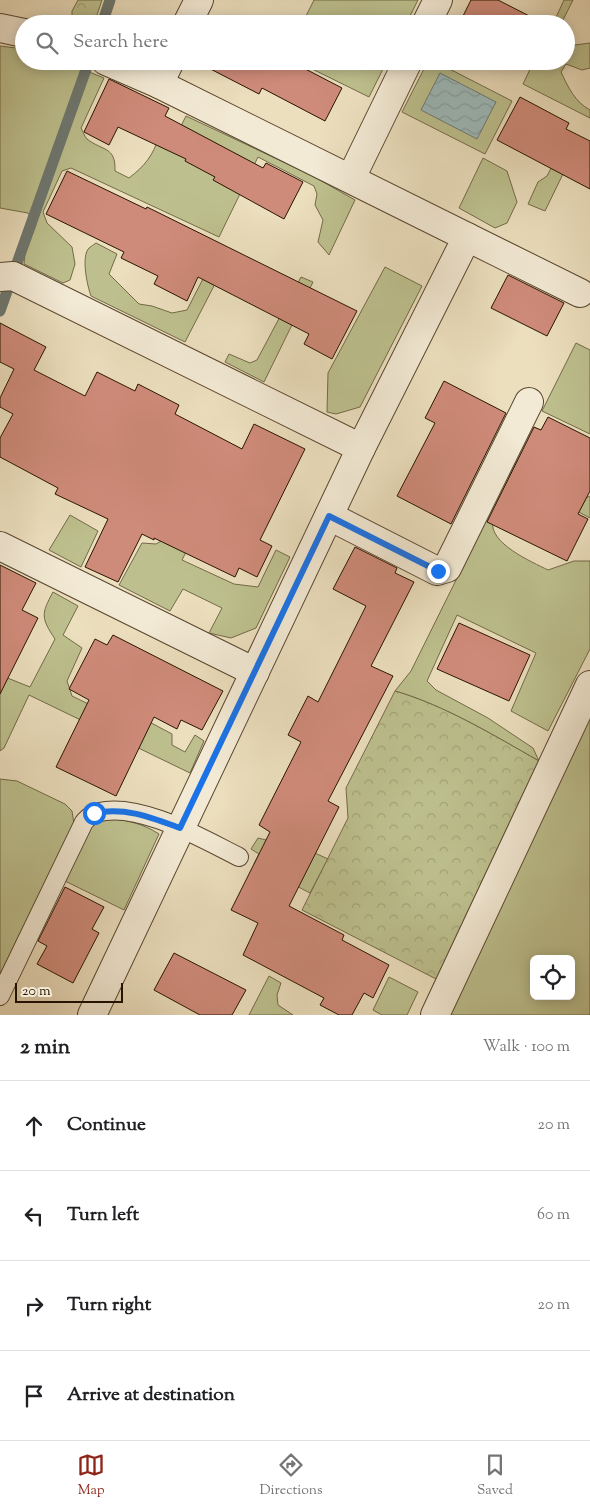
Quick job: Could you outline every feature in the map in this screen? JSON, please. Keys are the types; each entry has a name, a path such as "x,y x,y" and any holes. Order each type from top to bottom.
{"street":[{"path":"191,15 198,0"},
{"path":"430,15 438,0"},
{"path":"0,28 15,31"},
{"path":"150,70 164,73 351,178 580,293"},
{"path":"351,178 404,70"},
{"path":"92,1015 361,448 467,237"},
{"path":"0,278 14,276 361,448"},
{"path":"329,516 438,571 446,568 529,402"},
{"path":"0,546 255,672"},
{"path":"435,1015 590,685"}],"lane":[{"path":"0,996 84,822 94,813 110,810 140,814 180,828 239,857"}],"green space":[{"path":"78,0 102,0 97,15 72,15"},
{"path":"314,0 418,0 410,15 306,15"},
{"path":"564,0 573,0 566,15 557,15"},
{"path":"590,43 590,68 582,70 575,67 575,45"},
{"path":"0,46 15,48 15,70 84,70 104,78 81,128 87,139 111,153 115,163 115,171 129,178 148,160 159,137 172,144 186,116 311,175 355,200 329,255 318,242 323,220 315,205 317,194 314,186 258,157 219,237 71,168 62,171 43,212 47,223 72,247 75,264 70,280 63,283 24,264 25,253 36,225 28,213 0,208"},
{"path":"314,70 382,70 369,97"},
{"path":"423,70 452,70 512,101 485,154 402,112"},
{"path":"530,70 562,70 561,72 569,89 590,110 590,118 523,84"},
{"path":"570,131 580,139 545,211 528,204 538,182 547,176"},
{"path":"483,158 507,171 517,202 507,223 495,228 459,208"},
{"path":"96,243 117,254 109,274 139,304 172,313 187,310 205,275 217,280 185,342 91,296 86,278 85,257 89,248"},
{"path":"385,267 422,286 360,407 336,414 327,412 328,373"},
{"path":"301,277 313,282 264,382 225,362 229,354 250,363 257,360"},
{"path":"576,343 590,350 590,434 542,411"},
{"path":"515,461 586,498 590,496 590,518 516,479 499,506 494,517 493,529 497,537 513,551 548,570 574,561 590,561 590,649 548,731 511,711 536,653 457,615 427,681 436,690 488,718 533,748 539,761 451,713 395,691 411,671"},
{"path":"70,515 98,531 81,567 49,550"},
{"path":"182,529 194,536 182,560 234,584 258,587 276,550 290,557 256,628 231,638 209,633 222,608 183,589 170,611 119,585 142,543 156,544"},
{"path":"53,592 78,606 63,635 82,648 67,681 72,696 117,718 125,709 172,734 172,745 185,752 195,735 204,741 190,773 29,695 4,748 0,751 0,675 30,687 55,639 47,626 44,616 46,606"},
{"path":"395,691 451,713 539,761 438,980 302,910 348,818 346,788"},
{"path":"590,714 590,1015 448,1015"},
{"path":"0,779 17,781 65,804 72,811 74,824 0,975"},
{"path":"111,818 136,823 159,834 124,910 65,881 89,828 99,820"},
{"path":"258,838 274,842 284,839 328,859 310,893 254,864 259,854 251,849"},
{"path":"269,976 281,983 277,995 278,1005 293,1015 249,1015"},
{"path":"389,977 418,992 407,1015 382,1015 373,1010"}],"water":[{"path":"440,73 496,102 477,139 421,110"}],"building":[{"path":"471,0 498,0 527,15 464,15"},
{"path":"212,70 307,70 342,88 325,121 262,88 259,94"},
{"path":"109,79 169,108 165,116 229,150 263,168 266,163 303,182 284,219 213,180 215,177 185,161 186,159 118,127 109,145 84,132"},
{"path":"520,97 569,123 566,129 590,141 590,189 497,140"},
{"path":"67,171 146,209 147,207 357,311 332,359 304,344 309,334 198,277 187,301 154,284 158,276 121,258 124,252 46,214"},
{"path":"508,275 564,303 547,336 491,308"},
{"path":"0,323 46,347 34,370 85,396 97,372 135,391 138,384 179,405 175,414 242,449 254,424 305,449 260,540 272,546 257,577 239,568 235,577 142,534 118,582 85,567 108,519 55,494 58,488 0,457 0,438 13,414 0,407 0,398 14,369 0,362"},
{"path":"444,381 506,413 451,524 397,496 435,423 425,418"},
{"path":"548,417 590,438 590,491 578,514 588,519 567,561 487,522 534,427 541,430"},
{"path":"355,547 397,568 395,573 414,582 371,666 393,676 328,801 339,807 289,906 344,935 342,940 389,965 373,998 364,993 352,1015 339,1015 320,1005 324,998 243,955 258,923 231,910 270,832 259,825 301,742 288,735 308,696 318,702 366,606 333,589"},
{"path":"0,565 36,583 22,610 38,618 0,694"},
{"path":"459,623 530,655 509,701 437,669"},
{"path":"113,635 223,691 202,730 181,720 177,729 154,717 116,796 56,767 89,700 69,689 95,639 107,645"},
{"path":"65,887 104,907 92,929 99,933 73,983 37,964 47,946 38,941"},
{"path":"174,953 246,990 232,1015 200,1015 154,990"}],"waterway":[{"path":"105,15 110,0"},
{"path":"0,311 86,70"}],"route":[{"path":"94,813 110,810 140,814 180,828 329,516 438,571"}]}
